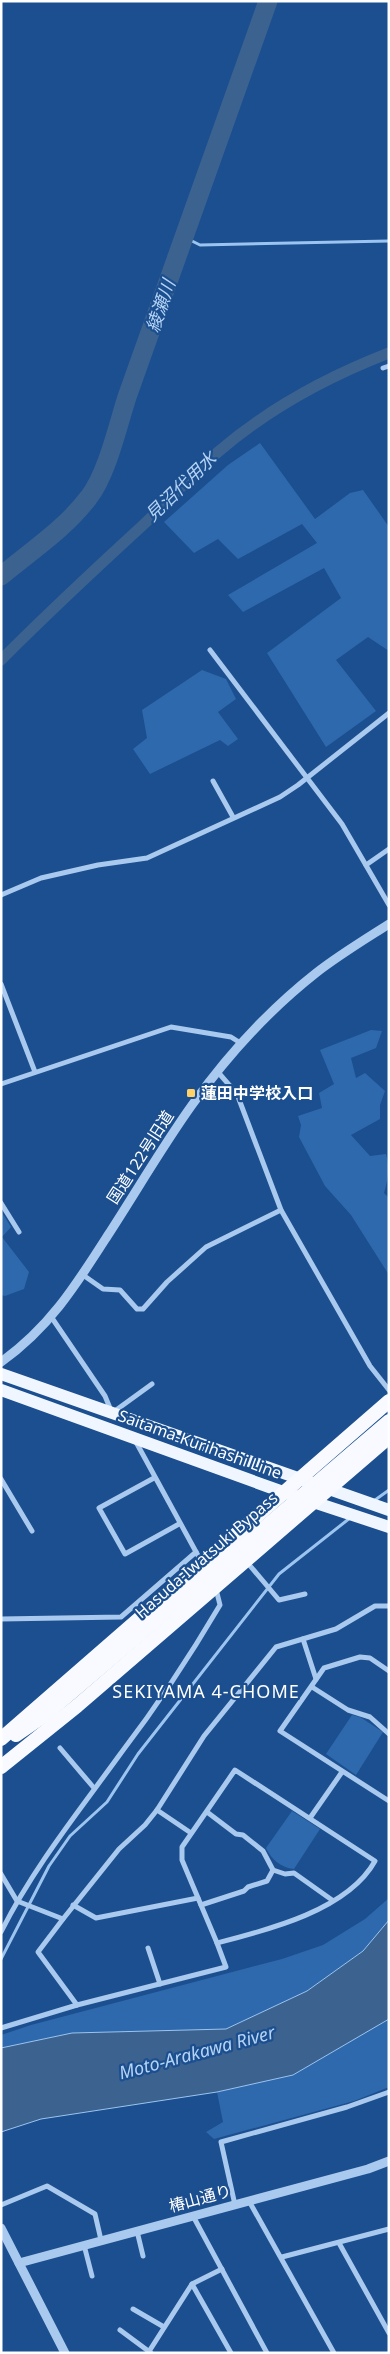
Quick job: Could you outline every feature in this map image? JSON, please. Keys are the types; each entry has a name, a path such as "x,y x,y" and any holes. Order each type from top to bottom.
{"highway":[{"path":"1,1739 199,1557 283,1492 389,1401"},
{"name":"Hasuda-Iwatsuki Bypass","path":"1,1745 45,1715 389,1421"},
{"path":"1,1767 77,1706 389,1437"},
{"name":"Hasuda-Iwatsuki Bypass","path":"1,1762 45,1715"}],"main road":[{"name":"Saitama-Kurihashi Line","path":"1,1374 300,1477 389,1510"},
{"name":"Saitama-Kurihashi Line","path":"1,1390 283,1492 389,1526"}],"street":[{"path":"210,650 342,824 389,905"},
{"path":"1,894 40,878 98,865 147,858 280,797 389,713"},
{"path":"213,781 233,817"},
{"path":"366,865 389,849"},
{"name":"国道122号旧道","path":"1,1362 52,1318 83,1275 172,1134 217,1071 276,1008 302,984 337,958 389,924"},
{"path":"1,984 35,1072"},
{"path":"1,1084 171,1026 231,1037 242,1044"},
{"path":"217,1071 237,1094 281,1210 370,1366 388,1387"},
{"path":"1,1203 20,1232"},
{"path":"83,1275 103,1289 120,1290 136,1308 143,1309 167,1282 206,1247 281,1210"},
{"path":"52,1318 105,1396 112,1413 152,1384"},
{"path":"1,1619 121,1617 199,1557 179,1524 133,1437"},
{"path":"154,1478 99,1508 125,1554 179,1524"},
{"path":"1,1479 32,1531"},
{"path":"246,1560 279,1600 305,1594"},
{"path":"1,1932 17,1901 94,1788 121,1754 194,1649 220,1605 216,1586"},
{"path":"77,2006 38,1952 118,1849 145,1825 157,1810 204,1736 276,1647 336,1629 375,1606 389,1606"},
{"path":"303,1640 316,1679"},
{"path":"389,1671 370,1658 360,1656 324,1668 280,1730 389,1801"},
{"path":"312,1687 348,1710 370,1717 389,1734"},
{"path":"60,1748 94,1788"},
{"path":"1,2028 226,1967 182,1860 182,1848 235,1770 376,1860 369,1872 332,1900 307,1915 270,1930 217,1943"},
{"path":"310,1818 342,1772"},
{"path":"157,1810 191,1833"},
{"path":"207,1812 236,1834 243,1835 263,1851 273,1870 285,1874 294,1873 332,1900"},
{"path":"201,1905 244,1891 248,1887 267,1881 273,1870"},
{"path":"1,1874 17,1901 63,1919"},
{"path":"73,1905 96,1918 198,1898"},
{"path":"148,1948 160,1984"},
{"path":"235,2205 221,2142 347,2107 389,2092"},
{"name":"椿山通り","path":"19,2263 368,2169 389,2161"},
{"path":"1,2206 47,2186 95,2214 101,2240"},
{"path":"250,2201 334,2353"},
{"path":"193,2216 267,2353"},
{"path":"1,2228 63,2352"},
{"path":"282,2257 389,2229"},
{"path":"137,2230 143,2256"},
{"path":"339,2243 389,2333"},
{"path":"84,2244 92,2276"},
{"path":"120,2330 150,2352 192,2284 222,2270"},
{"path":"192,2284 231,2353"},
{"path":"133,2309 164,2327"}],"shaded area":[{"path":"260,443 315,519 350,493 363,490 389,527 389,651 368,637 336,660 376,711 326,747 267,653 341,598 324,568 243,612 228,595 317,543 302,524 238,559 218,539 194,553 164,522 228,465"},
{"path":"202,670 226,679 236,699 218,712 238,739 228,746 220,740 150,774 133,749 147,738 142,710"},
{"path":"371,1030 382,1031 376,1048 351,1058 356,1078 365,1073 385,1091 380,1105 380,1119 351,1135 370,1156 386,1154 388,1174 384,1193 389,1198 389,1275 351,1215 325,1186 299,1137 301,1125 298,1116 322,1108 319,1093 334,1084 320,1050"},
{"path":"1,1211 11,1227 2,1237 29,1272 24,1289 5,1296 1,1295"},
{"path":"352,1715 360,1717 383,1732 356,1775 326,1754"},
{"path":"292,1811 320,1829 294,1869 285,1867 277,1862 266,1848"},
{"path":"389,1898 389,1920 363,1951 307,1991 226,2029 72,2033 1,2048 1,2035 31,2025 282,1959 323,1945 365,1919"},
{"path":"389,2019 389,2087 354,2101 214,2139 206,2132 223,2122 217,2092 293,2075"}],"water":[{"name":"Moto-Arakawa River","path":"389,1920 389,2019 293,2075 217,2092 41,2119 1,2132 1,2048 72,2033 226,2029 307,1991 363,1951"}],"waterway":[{"name":"綾瀬川","path":"1,576 70,519 89,497 101,476 127,397 268,1"},
{"path":"184,237 200,245 389,241"},
{"name":"見沼代用水","path":"1,660 152,517 198,470 237,436 299,395 366,362 389,353"},
{"path":"375,1500 389,1490"},
{"path":"1,1959 49,1866 70,1836 107,1802 138,1754 279,1574 350,1518"}],"place":[{"name":"蓮田中学校入口","path":"191,1093"}],"district":[{"name":"SEKIYAMA 4-CHOME","path":"206,1692"}]}
